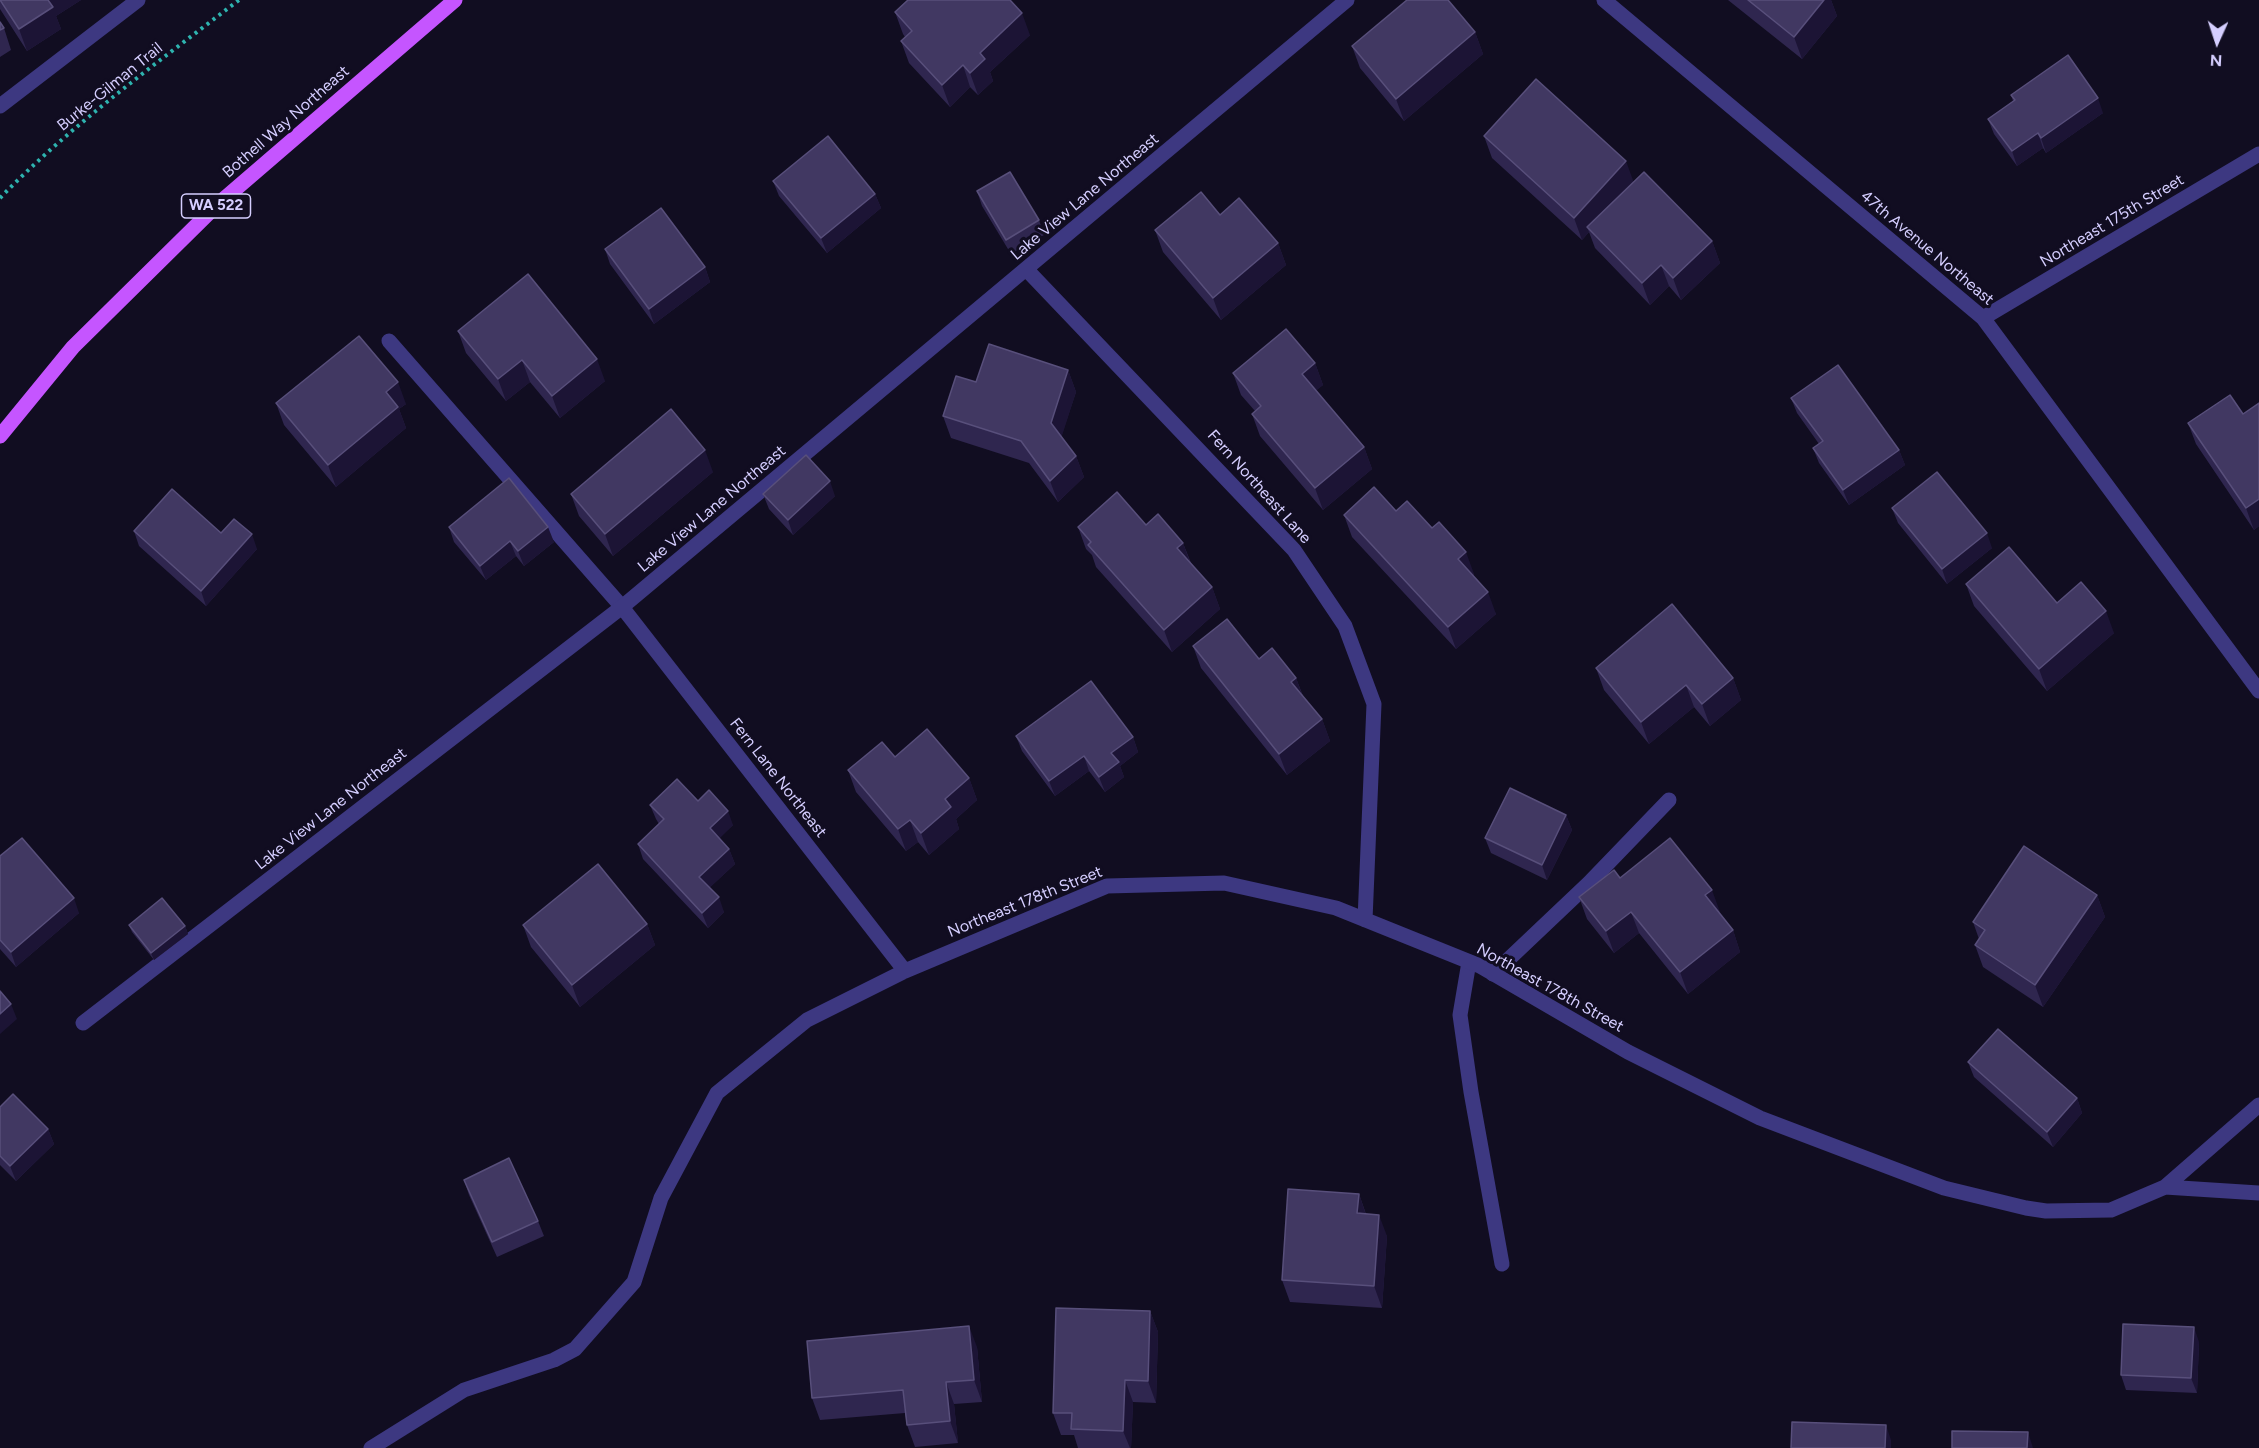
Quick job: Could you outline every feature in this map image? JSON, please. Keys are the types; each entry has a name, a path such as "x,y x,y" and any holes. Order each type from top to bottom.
{"main road":[{"name":"Bothell Way Northeast","path":"0,436 73,347 217,205 455,0"}],"street":[{"path":"0,106 138,0"},
{"name":"Lake View Lane Northeast","path":"83,1023 622,607 1347,0"},
{"name":"47th Avenue Northeast","path":"1604,0 1983,318 2259,691"},
{"name":"Northeast 175th Street","path":"1983,318 2259,154"},
{"name":"Fern Northeast Lane","path":"1027,270 1294,550 1345,626 1374,704 1365,920"},
{"name":"Fern Lane Northeast","path":"389,341 622,607 905,971"},
{"path":"1493,974 1589,883 1669,800"},
{"name":"Northeast 178th Street","path":"371,1448 464,1390 554,1360 575,1349 634,1282 661,1198 717,1093 807,1020 905,971 1107,886 1224,883 1336,908 1469,962 1628,1052 1760,1118 1944,1188 2046,1211 2110,1210 2165,1187 2259,1105"},
{"path":"1469,962 1460,1015 1471,1092 1502,1264"},
{"name":"Northeast 178th Street","path":"2165,1187 2259,1193"}],"path":[{"name":"Burke-Gilman Trail","path":"0,198 21,176 148,69 239,0"}],"building":[{"path":"0,0 48,0 53,7 19,29"},
{"path":"908,0 1010,0 1022,13 980,53 985,59 970,73 963,65 942,85 901,41 912,31 895,12"},
{"path":"1407,0 1448,0 1475,32 1396,99 1352,46"},
{"path":"1748,0 1824,0 1794,37"},
{"path":"2068,55 2098,98 2041,138 2038,133 2012,151 1988,119 2015,100 2011,95"},
{"path":"1536,79 1626,161 1574,218 1484,136"},
{"path":"828,136 875,194 821,238 773,181"},
{"path":"1010,172 1039,220 1006,240 977,191"},
{"path":"1644,172 1712,241 1673,278 1661,265 1642,283 1587,227"},
{"path":"1201,192 1220,215 1239,198 1278,243 1213,298 1155,230"},
{"path":"661,208 705,267 649,309 605,249"},
{"path":"528,274 597,359 552,396 522,360 498,379 458,331"},
{"path":"1286,329 1315,363 1302,374 1364,447 1315,488 1252,414 1261,406 1233,373"},
{"path":"359,336 398,382 386,392 398,407 328,465 276,403"},
{"path":"989,344 1068,370 1051,423 1076,456 1050,481 1021,441 943,416 956,376 976,382"},
{"path":"1838,365 1899,450 1843,490 1813,448 1823,441 1791,398"},
{"path":"2230,395 2243,414 2259,403 2259,499 2246,508 2188,423"},
{"path":"671,409 705,450 605,534 571,494"},
{"path":"806,455 830,481 788,520 763,494"},
{"path":"1937,472 1987,533 1942,569 1892,508"},
{"path":"509,478 548,527 518,551 510,541 480,566 449,527"},
{"path":"1374,487 1396,511 1407,501 1432,528 1439,522 1466,552 1458,559 1488,592 1448,627 1344,515"},
{"path":"172,489 221,533 234,519 252,534 201,591 134,531"},
{"path":"1117,492 1146,525 1158,514 1183,543 1177,548 1212,587 1164,630 1088,545 1091,542 1078,527"},
{"path":"2009,547 2057,603 2081,582 2106,611 2039,669 1966,584"},
{"path":"1672,604 1733,678 1702,704 1686,685 1641,722 1596,668"},
{"path":"1227,619 1259,659 1272,648 1296,678 1291,682 1322,719 1279,754 1193,646"},
{"path":"1091,681 1133,737 1111,753 1119,762 1099,777 1084,756 1049,781 1016,736"},
{"path":"927,729 969,778 945,799 951,807 921,833 910,820 898,829 848,770 882,742 895,757"},
{"path":"677,779 698,801 709,790 728,811 710,828 729,849 699,877 719,897 702,913 638,844 664,819 650,805"},
{"path":"1510,788 1566,815 1542,865 1485,838"},
{"path":"22,838 74,898 11,952 0,940 0,856"},
{"path":"1670,838 1712,890 1705,895 1733,930 1680,972 1631,912 1606,931 1579,897 1614,870 1620,878"},
{"path":"2024,846 2097,895 2035,985 1975,945 1985,930 1973,922"},
{"path":"598,864 647,924 572,985 523,925"},
{"path":"162,898 185,926 151,953 129,925"},
{"path":"0,991 11,1004 0,1014"},
{"path":"1998,1029 2077,1098 2047,1132 1968,1062"},
{"path":"13,1094 48,1129 10,1166 0,1156 0,1107"},
{"path":"509,1158 538,1221 492,1242 464,1180"},
{"path":"1288,1189 1359,1194 1357,1213 1379,1215 1374,1286 1282,1280"},
{"path":"1056,1308 1150,1311 1148,1381 1125,1380 1123,1431 1071,1429 1072,1413 1053,1413"},
{"path":"2123,1324 2194,1327 2191,1378 2121,1375"},
{"path":"969,1326 974,1380 946,1382 950,1421 907,1425 903,1390 812,1398 807,1341"},
{"path":"1792,1422 1886,1425 1885,1448 1791,1448"},
{"path":"1952,1431 2028,1432 2027,1448 1952,1448"}]}
